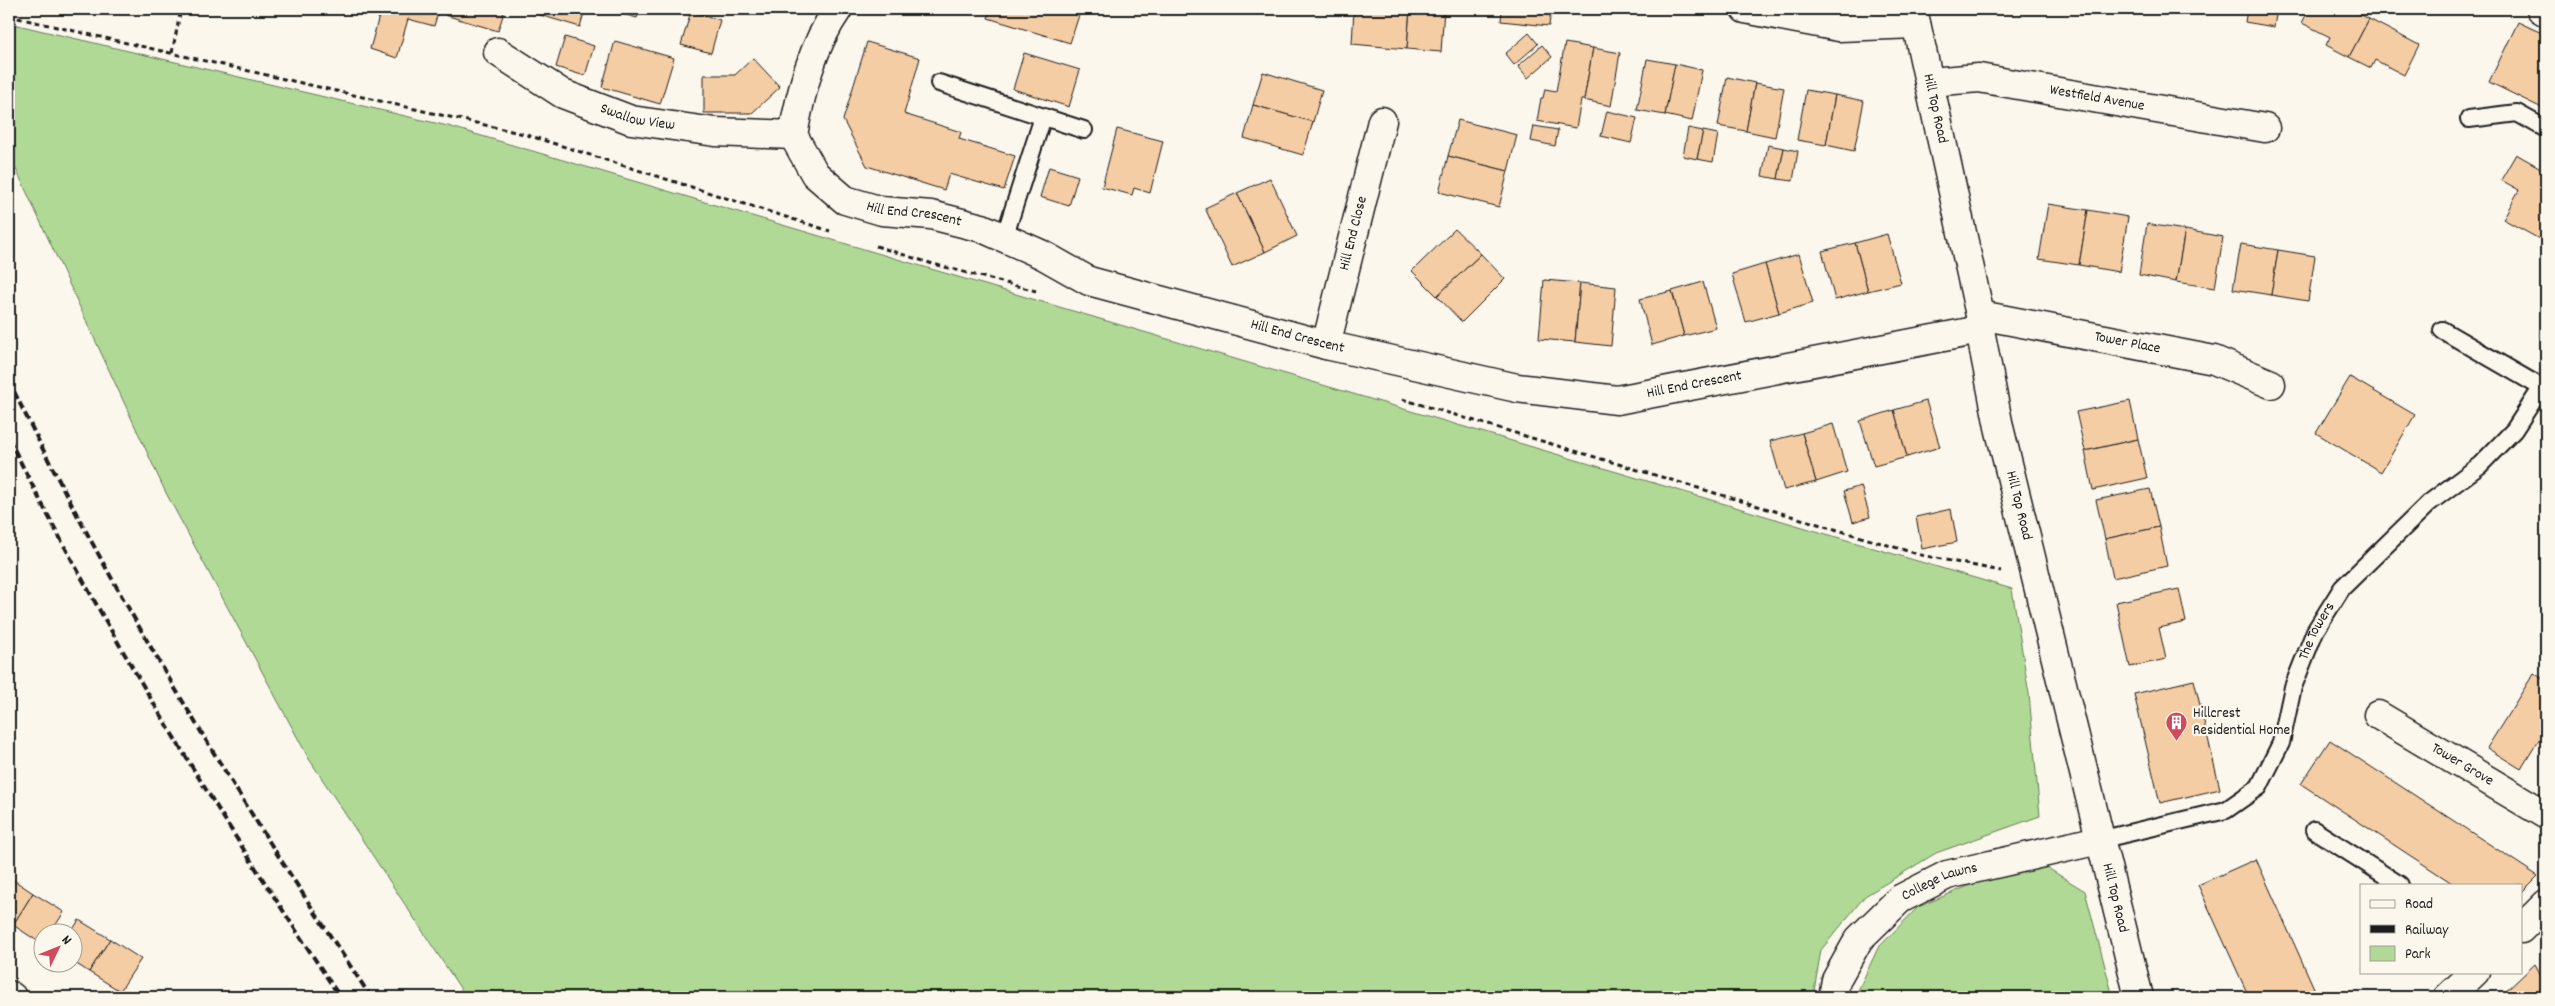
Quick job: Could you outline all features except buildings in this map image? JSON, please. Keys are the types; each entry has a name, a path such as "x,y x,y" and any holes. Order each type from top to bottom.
{"street":[{"path":"793,135 800,94 815,52 838,9"},
{"path":"1745,9 1839,28 1914,16"},
{"path":"2541,9 2546,12"},
{"name":"Hill Top Road","path":"1914,16 1980,322 1999,427 2139,997"},
{"name":"Swallow View","path":"498,52 563,94 631,120 715,132 793,135"},
{"name":"Westfield Avenue","path":"1929,82 1979,78 2265,128"},
{"name":"Hill End Close","path":"1326,345 1382,121"},
{"name":"Hill End Crescent","path":"793,135 815,174 846,200 882,210 931,215 982,228 1089,281 1326,345 1517,388 1617,400 1980,322"},
{"name":"Tower Place","path":"1980,322 2214,360 2271,384"},
{"name":"Tower Grove","path":"2378,715 2546,815"},
{"name":"College Lawns","path":"1833,997 1836,980 1859,938 1900,899 1947,875 2099,840"},
{"path":"2450,996 2473,974"}],"lane":[{"path":"939,83 1084,130"},
{"path":"2469,119 2517,113 2546,129"},
{"path":"1004,238 1044,117"},
{"name":"The Towers","path":"2099,840 2226,810 2259,787 2281,742 2293,687 2315,631 2342,588 2429,503 2480,466 2514,430 2544,388 2442,330"},
{"path":"2314,830 2398,884"}],"path":[{"path":"172,53 181,9"},
{"path":"9,16 524,134 838,234"},
{"path":"866,243 933,264 1038,292"},
{"path":"1398,398 1921,555 2036,577"}],"green space":[{"path":"9,23 448,126 2012,589 2029,694 2040,816 1936,853 1865,896 1821,950 1813,997 466,997 309,759 165,491 9,154"},
{"path":"2046,867 2085,891 2113,997 1855,997 1878,948 1918,907 1978,882"}],"railway":[{"path":"9,381 91,540 179,695 225,772 371,997"},
{"path":"9,439 84,583 124,653 251,861 340,997"}],"place":[{"name":"Hillcrest Residential Home","path":"2177,742"}]}
